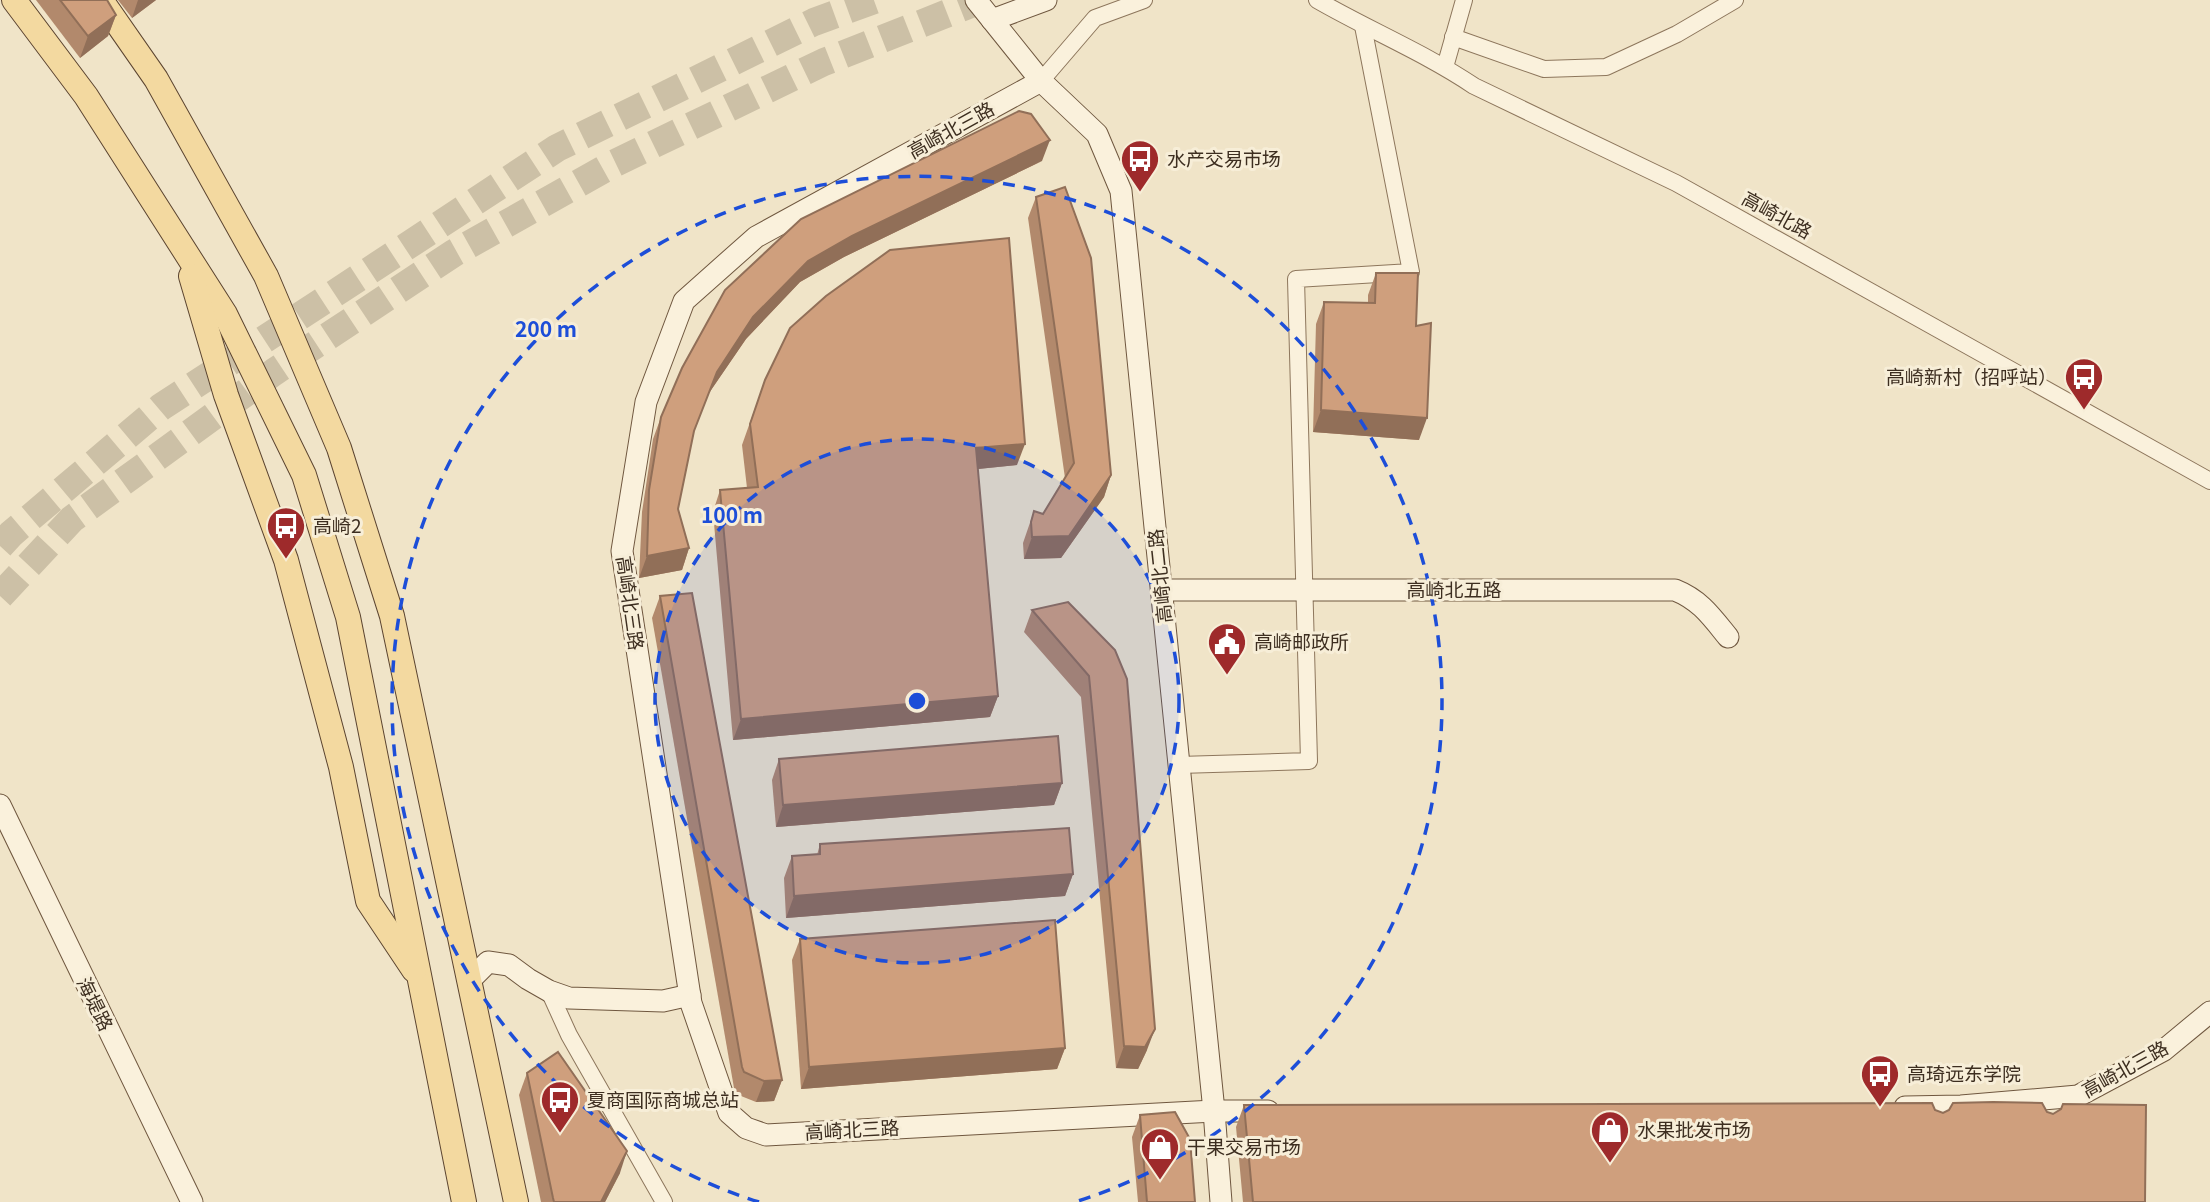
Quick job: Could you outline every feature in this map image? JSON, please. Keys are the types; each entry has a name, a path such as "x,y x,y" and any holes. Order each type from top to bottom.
{"main road":[{"path":"14,0 86,96 225,314 304,475 348,617 464,1202"},
{"path":"101,0 156,79 266,276 340,448 392,616 516,1202"},
{"path":"184,252 226,395 286,560 341,766 368,901 421,980"}],"street":[{"name":"高崎北二路","path":"976,0 1041,81 1097,134 1121,191 1221,1202"},
{"path":"992,20 1046,0"},
{"path":"1041,81 1095,18 1144,0"},
{"name":"高崎北路","path":"1317,0 1445,66 1474,86 1676,183 2210,481"},
{"path":"1445,66 1464,0"},
{"path":"1453,37 1544,69 1606,66 1677,34 1735,0"},
{"path":"1179,765 1309,761 1296,279 1411,272 1363,26"},
{"name":"高崎北三路","path":"1041,81 756,237 684,301 646,402 622,551 690,995 729,1113 746,1128 766,1135 1214,1111 1283,1111"},
{"name":"高崎北五路","path":"1161,590 1675,590 1691,597 1706,609 1728,637"},
{"name":"海堤路","path":"0,805 192,1202"},
{"name":"海堤路","path":"0,833 182,1202"},
{"path":"470,979 488,962 509,965 549,991 569,998 663,1001 690,995"},
{"path":"549,991 569,1035 664,1202"},
{"name":"高崎北三路","path":"1880,1108 1937,1115 2046,1105 2078,1096 2164,1050 2210,1012"}],"building":[{"path":"60,0 107,0 116,15 88,36"},
{"path":"1019,111 1031,114 1050,140 852,236 808,261 753,317 717,372 694,431 678,509 689,548 647,556 649,490 661,417 682,368 725,290 801,219"},
{"path":"1065,187 1091,258 1111,475 1069,536 1032,537 1031,522 1034,511 1043,514 1074,463 1036,197"},
{"path":"1009,238 1025,444 976,448 998,696 741,719 720,490 758,487 750,424 765,380 790,328 826,296 890,250"},
{"path":"1376,273 1418,273 1416,326 1431,323 1427,418 1321,410 1324,302 1375,303"},
{"path":"692,593 782,1080 764,1081 744,1072 742,1067 660,596"},
{"path":"1068,602 1115,650 1127,679 1155,1029 1145,1047 1124,1046 1089,676 1032,610"},
{"path":"1058,736 1062,783 783,805 779,759"},
{"path":"1069,828 1073,874 794,896 792,856 820,854 820,844"},
{"path":"1055,920 1065,1048 809,1067 800,939"},
{"name":"夏商国际商城总站","path":"558,1052 627,1151 601,1202 554,1202 527,1073"},
{"name":"水果批发市场","path":"1932,1103 1935,1110 1943,1113 1949,1110 1953,1103 2042,1103 2047,1112 2053,1114 2061,1109 2063,1104 2146,1105 2145,1202 1253,1202 1244,1105"},
{"path":"1175,1112 1190,1139 1195,1202 1147,1202 1140,1115"}],"tunnel":[{"path":"0,546 161,407 557,148 814,22 874,0"},
{"path":"0,596 72,519 274,372 454,253 615,163 824,62 981,0"}],"place":[{"name":"水产交易市场","path":"1140,193"},
{"name":"高崎新村（招呼站）","path":"2084,411"},
{"name":"高崎2","path":"286,560"},
{"name":"高崎邮政所","path":"1227,676"},
{"name":"高琦远东学院","path":"1880,1108"},
{"name":"夏商国际商城总站","path":"560,1134"},
{"name":"水果批发市场","path":"1610,1164"},
{"name":"干果交易市场","path":"1160,1181"}]}
